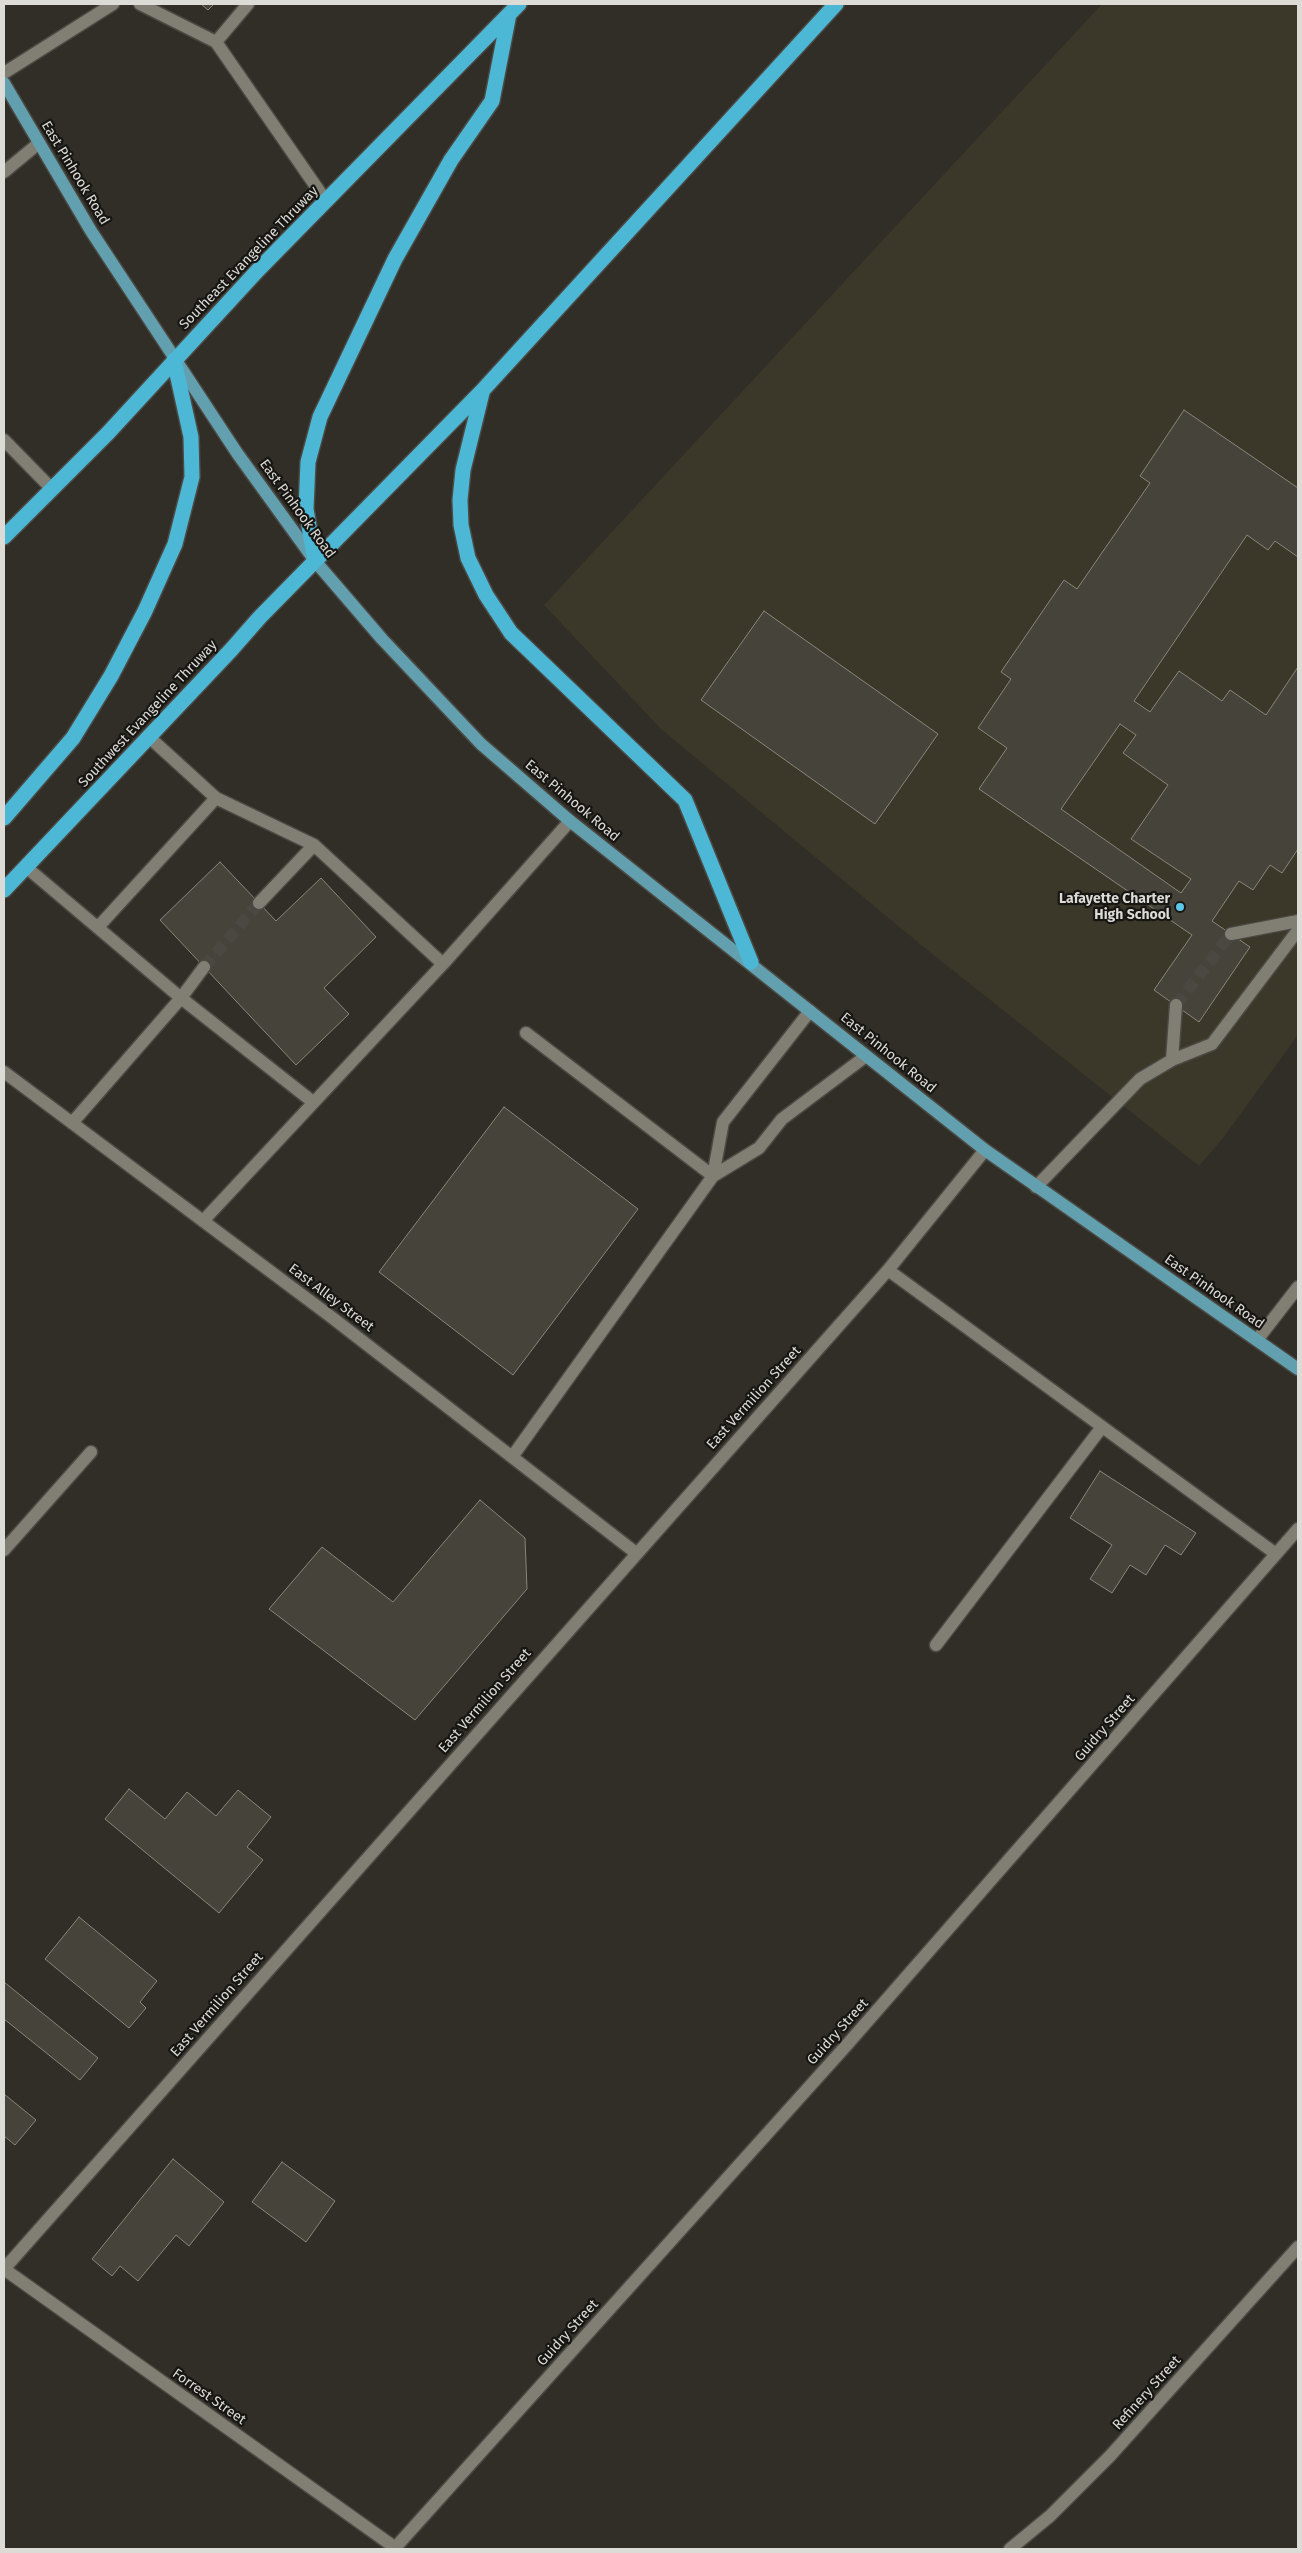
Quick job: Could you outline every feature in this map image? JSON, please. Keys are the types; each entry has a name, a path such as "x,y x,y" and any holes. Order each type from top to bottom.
{"highway":[{"name":"Southwest Evangeline Thruway","path":"4,890 260,617 482,391 836,4"},
{"path":"315,561 306,509 308,462 320,417 395,259 451,160 492,101 514,9"},
{"name":"Southeast Evangeline Thruway","path":"4,537 326,201 514,9"},
{"path":"4,818 73,738 124,652 175,544 192,477 191,437 174,360"},
{"path":"482,391 463,470 460,500 460,525 468,558 486,594 511,633 684,800 751,962"}],"main road":[{"name":"East Pinhook Road","path":"4,83 92,231 174,360 237,453 315,561 382,639 481,744 570,821 751,962 985,1150 1298,1370"}],"street":[{"path":"4,73 113,4"},
{"path":"140,4 216,42 326,201"},
{"path":"216,42 248,4"},
{"path":"4,172 39,143"},
{"path":"4,440 52,489"},
{"path":"149,737 216,798 314,845 443,964"},
{"path":"99,926 216,798"},
{"path":"203,1221 443,964 570,821"},
{"path":"259,903 314,845"},
{"path":"26,867 99,926 181,998 313,1102"},
{"path":"1231,934 1298,921"},
{"path":"1036,1187 1140,1079 1172,1060 1212,1044 1298,930"},
{"path":"72,1123 181,998 204,967"},
{"path":"1172,1060 1176,1006"},
{"path":"713,1176 723,1122 810,1011"},
{"path":"526,1033 713,1176"},
{"path":"512,1457 713,1176 758,1148 782,1119 866,1056"},
{"name":"East Alley Street","path":"4,1072 203,1221 636,1553"},
{"name":"East Vermilion Street","path":"4,2269 888,1270 985,1150"},
{"path":"888,1270 1276,1554"},
{"path":"1257,1340 1298,1288"},
{"path":"936,1645 1102,1427"},
{"path":"4,1550 91,1452"},
{"name":"Guidry Street","path":"396,2549 845,2048 1298,1529"},
{"name":"Refinery Street","path":"1010,2549 1050,2516 1110,2456 1298,2247"},
{"name":"Forrest Street","path":"4,2269 396,2549"}],"shaded area":[{"path":"1102,4 1298,4 1298,1035 1223,1138 1199,1166 921,945 661,729 544,605"}],"building":[{"path":"201,4 214,4 208,10"},
{"path":"1184,410 1298,488 1298,557 1275,541 1268,550 1247,535 1134,701 1150,712 1179,671 1222,701 1230,690 1266,715 1298,667 1298,849 1282,873 1270,865 1253,890 1239,881 1212,921 1250,947 1199,1022 1154,990 1192,935 979,789 1007,748 978,728 1011,679 1001,672 1064,580 1077,589 1150,483 1140,476","holes":["1120,724 1136,735 1123,753 1168,785 1131,839 1191,879 1181,893 1061,809"]},
{"path":"764,611 938,734 875,824 701,700"},
{"path":"220,862 276,921 321,878 376,937 324,988 349,1014 296,1065 160,920"},
{"path":"504,1107 638,1209 513,1375 379,1272"},
{"path":"1100,1471 1196,1533 1181,1555 1165,1545 1146,1575 1130,1565 1112,1593 1090,1579 1112,1545 1070,1518"},
{"path":"480,1500 525,1538 527,1589 415,1720 269,1609 322,1547 393,1602"},
{"path":"129,1789 165,1819 187,1792 216,1816 238,1790 271,1817 247,1847 263,1860 219,1913 105,1819"},
{"path":"79,1917 157,1981 140,2002 146,2008 129,2028 45,1959"},
{"path":"4,1982 98,2058 80,2080 4,2019"},
{"path":"4,2094 36,2120 15,2145 4,2136"},
{"path":"173,2159 224,2202 189,2246 176,2235 138,2281 120,2266 112,2276 92,2259"},
{"path":"282,2162 335,2201 306,2242 252,2202"}],"tunnel":[{"path":"204,967 259,903"},
{"path":"1176,1005 1231,934"}],"place":[{"name":"Lafayette Charter High School","path":"1180,907"}]}
